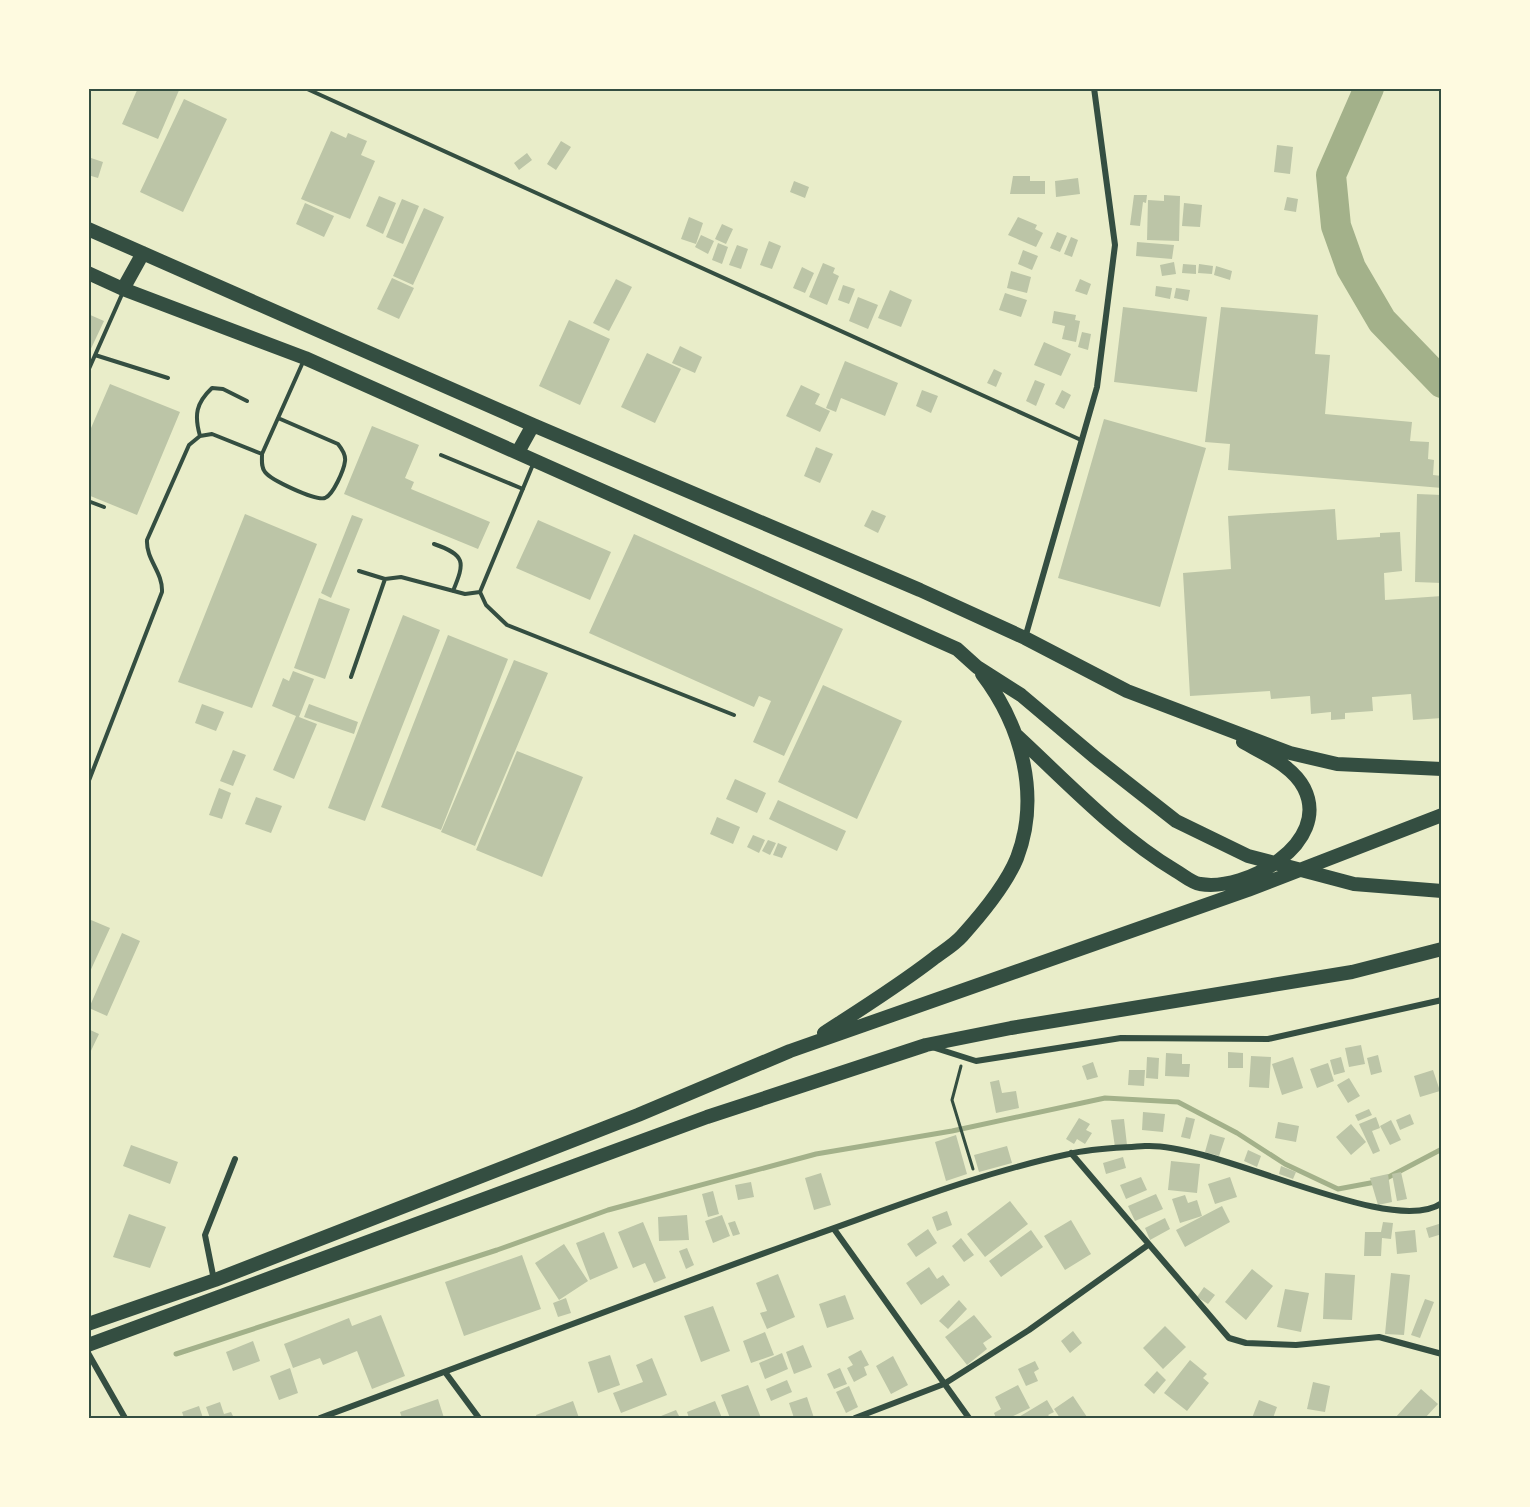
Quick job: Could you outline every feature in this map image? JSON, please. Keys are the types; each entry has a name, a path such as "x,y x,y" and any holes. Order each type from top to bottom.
{"highway":[{"path":"88,229 532,425 920,590 1025,638 1127,691 1290,753 1337,764 1442,769"},
{"path":"123,289 143,253"},
{"path":"88,273 123,289 305,358 535,459 957,649 977,667 996,692 1016,735 1025,768 1026,820 1017,858 998,889 961,938 901,984 790,1050"},
{"path":"518,452 532,425"},
{"path":"977,667 1022,694 1096,759 1176,821 1248,856 1354,884 1442,891"},
{"path":"1016,735 1113,824 1162,862 1198,884 1230,884 1264,872 1299,843 1307,821 1308,800 1304,787 1284,765 1210,723"},
{"path":"88,1324 214,1280 638,1115 790,1050 1237,894 1442,815"},
{"path":"88,1345 707,1117 926,1045 1022,1026 1352,972 1442,949"}],"street":[{"path":"1025,638 1097,387 1114,245 1094,88"},
{"path":"926,1045 963,1059 976,1061 1121,1038 1268,1039 1442,1000"},
{"path":"320,1419 834,1229 976,1180 1071,1153 1149,1146 1181,1149 1257,1170 1329,1195 1398,1212 1430,1211 1442,1203"},
{"path":"1071,1153 1229,1338 1246,1343 1296,1345 1379,1337 1442,1354"},
{"path":"214,1280 205,1235 235,1159"},
{"path":"834,1229 969,1419"},
{"path":"855,1419 944,1384 1029,1330 1148,1245"},
{"path":"88,1353 125,1419"},
{"path":"445,1372 479,1419"}],"lane":[{"path":"305,88 1082,440"},
{"path":"88,371 123,289"},
{"path":"95,355 168,378"},
{"path":"278,418 338,444 344,453 345,463 331,494 324,498 314,498 267,475 262,467 262,454 278,418 305,358"},
{"path":"200,436 196,410 201,398 212,388 223,389 247,401"},
{"path":"88,783 162,592 162,580 146,550 147,540 189,445 200,436 212,434 262,454"},
{"path":"441,455 523,489"},
{"path":"535,459 480,592 486,605 507,625 734,715"},
{"path":"88,501 104,507"},
{"path":"434,544 456,554 460,560 462,567 453,591"},
{"path":"359,572 385,579 401,578 465,594 480,592"},
{"path":"351,677 385,579"}],"path":[{"path":"963,1059 952,1100 976,1180"}],"building":[{"path":"138,88 180,88 158,139 122,124"},
{"path":"184,99 227,119 183,212 140,192"},
{"path":"331,131 346,138 348,133 367,141 361,155 375,161 350,219 301,199"},
{"path":"561,141 571,147 556,170 547,164"},
{"path":"1277,145 1293,147 1290,174 1274,172"},
{"path":"527,153 532,160 519,170 514,163"},
{"path":"88,157 103,162 98,178 88,175"},
{"path":"1013,176 1030,176 1030,181 1045,181 1045,194 1010,194"},
{"path":"1078,178 1080,194 1056,197 1055,181"},
{"path":"794,181 809,187 805,198 790,192"},
{"path":"1134,195 1147,195 1146,203 1143,202 1140,226 1130,225"},
{"path":"1164,195 1180,196 1179,241 1147,240 1148,200 1164,201"},
{"path":"379,196 396,203 383,234 366,226"},
{"path":"1287,197 1298,199 1296,212 1284,210"},
{"path":"402,199 419,206 403,244 386,237"},
{"path":"305,203 334,216 324,237 296,224"},
{"path":"1184,203 1202,205 1200,227 1182,226"},
{"path":"424,208 444,217 413,285 393,276"},
{"path":"689,217 703,223 696,244 681,239"},
{"path":"1018,217 1037,225 1035,229 1043,233 1036,247 1008,235"},
{"path":"722,224 733,229 726,244 715,239"},
{"path":"1057,232 1067,236 1060,252 1050,248"},
{"path":"701,235 714,241 708,254 695,247"},
{"path":"1071,237 1078,240 1072,257 1064,254"},
{"path":"769,241 781,246 772,269 760,265"},
{"path":"1137,242 1174,245 1172,259 1136,256"},
{"path":"718,243 728,247 722,264 712,260"},
{"path":"737,245 748,249 741,269 729,265"},
{"path":"1023,250 1038,256 1032,270 1018,264"},
{"path":"1174,262 1176,274 1162,276 1160,265"},
{"path":"823,263 835,268 833,273 839,276 827,305 809,297"},
{"path":"1183,264 1196,265 1196,274 1182,273"},
{"path":"1199,264 1213,266 1212,274 1198,273"},
{"path":"1216,266 1232,271 1230,280 1214,275"},
{"path":"802,267 814,273 805,293 793,288"},
{"path":"1011,271 1031,277 1027,293 1007,288"},
{"path":"392,278 414,288 399,319 377,309"},
{"path":"616,279 632,287 609,331 593,323"},
{"path":"1080,279 1091,284 1087,295 1075,291"},
{"path":"843,285 855,289 849,304 838,300"},
{"path":"1156,286 1172,288 1170,299 1155,296"},
{"path":"1176,288 1190,290 1188,301 1174,298"},
{"path":"890,290 912,300 901,327 878,318"},
{"path":"1005,293 1027,300 1021,317 999,310"},
{"path":"858,297 878,305 868,329 849,321"},
{"path":"1123,307 1207,317 1197,392 1114,382"},
{"path":"1221,307 1318,315 1315,354 1330,355 1325,414 1412,422 1410,441 1429,442 1428,459 1434,460 1433,475 1442,476 1442,488 1228,470 1230,444 1205,442"},
{"path":"1054,311 1076,315 1075,320 1080,321 1076,342 1062,339 1065,326 1052,323"},
{"path":"88,314 104,321 88,355"},
{"path":"569,320 610,339 580,405 539,386"},
{"path":"1082,332 1091,334 1088,350 1078,347"},
{"path":"1044,342 1071,354 1061,376 1034,365"},
{"path":"680,346 702,357 695,373 672,363"},
{"path":"647,353 681,369 655,423 621,407"},
{"path":"845,361 898,383 885,416 841,398 836,412 826,408"},
{"path":"994,369 1002,373 996,387 987,383"},
{"path":"1035,380 1045,384 1036,406 1026,401"},
{"path":"110,384 180,412 137,515 88,495 88,435"},
{"path":"801,385 820,394 815,404 830,411 820,432 786,416"},
{"path":"922,390 938,396 931,413 916,406"},
{"path":"1062,390 1071,395 1064,409 1055,404"},
{"path":"1104,419 1206,448 1160,607 1058,578"},
{"path":"372,426 419,445 405,478 414,482 411,489 490,522 478,549 344,494"},
{"path":"816,447 833,454 820,483 804,476"},
{"path":"1417,494 1442,495 1442,583 1415,582"},
{"path":"1335,509 1337,540 1380,537 1380,533 1400,532 1402,571 1384,573 1385,600 1442,596 1442,718 1413,720 1411,694 1372,697 1373,711 1345,713 1345,719 1331,720 1331,712 1311,714 1310,696 1271,699 1270,691 1190,696 1183,573 1231,569 1228,516"},
{"path":"872,510 886,516 878,533 864,526"},
{"path":"245,514 317,544 252,708 178,682"},
{"path":"352,515 363,519 331,598 321,593"},
{"path":"538,520 611,552 590,600 516,568"},
{"path":"634,534 843,629 784,756 753,742 771,701 759,696 754,707 589,633"},
{"path":"319,598 350,609 325,679 294,668"},
{"path":"403,615 440,630 365,821 328,808"},
{"path":"448,635 508,659 441,830 381,807"},
{"path":"514,660 548,673 475,846 441,832"},
{"path":"293,671 314,679 299,717 317,724 294,779 273,770 296,716 272,706 283,678 289,681"},
{"path":"823,685 902,721 857,819 778,782"},
{"path":"202,704 224,712 216,731 195,723"},
{"path":"309,704 358,722 354,734 304,717"},
{"path":"233,750 246,755 233,786 220,781"},
{"path":"517,751 583,777 542,877 476,850"},
{"path":"735,779 766,793 757,813 726,799"},
{"path":"219,788 231,793 222,819 209,815"},
{"path":"256,797 282,806 271,833 245,824"},
{"path":"778,800 846,831 837,851 769,819"},
{"path":"717,817 740,827 733,844 710,834"},
{"path":"753,835 765,840 759,853 747,847"},
{"path":"768,840 776,843 770,855 762,851"},
{"path":"778,843 787,847 782,858 773,855"},
{"path":"91,920 110,928 88,976 88,926"},
{"path":"122,933 140,941 107,1016 89,1008"},
{"path":"88,1029 99,1034 88,1057"},
{"path":"1361,1045 1365,1064 1349,1067 1345,1048"},
{"path":"1228,1052 1243,1053 1243,1068 1228,1068"},
{"path":"1166,1053 1182,1054 1182,1064 1190,1064 1189,1077 1165,1076"},
{"path":"1378,1055 1382,1072 1371,1075 1367,1058"},
{"path":"1251,1056 1271,1057 1269,1088 1249,1087"},
{"path":"1147,1057 1159,1058 1158,1079 1146,1078"},
{"path":"1293,1057 1303,1088 1282,1095 1272,1064"},
{"path":"1341,1057 1345,1072 1334,1075 1330,1060"},
{"path":"1093,1062 1098,1077 1087,1080 1082,1066"},
{"path":"1328,1063 1334,1081 1317,1088 1310,1069"},
{"path":"1129,1070 1145,1070 1144,1086 1128,1085"},
{"path":"1433,1070 1440,1091 1420,1097 1414,1076"},
{"path":"1349,1078 1360,1096 1348,1103 1337,1085"},
{"path":"999,1080 1002,1093 1016,1091 1019,1108 996,1113 990,1082"},
{"path":"1369,1109 1372,1115 1358,1121 1355,1115"},
{"path":"1143,1112 1165,1114 1163,1132 1142,1130"},
{"path":"1410,1114 1414,1124 1400,1130 1396,1120"},
{"path":"1186,1117 1195,1119 1190,1139 1181,1137"},
{"path":"1376,1117 1380,1128 1372,1131 1380,1151 1373,1154 1359,1124"},
{"path":"1079,1118 1090,1124 1086,1130 1092,1133 1085,1144 1077,1139 1074,1144 1066,1139"},
{"path":"1124,1119 1127,1145 1115,1147 1111,1120"},
{"path":"1391,1120 1401,1140 1390,1145 1380,1126"},
{"path":"1278,1122 1299,1126 1296,1142 1275,1138"},
{"path":"1351,1124 1366,1142 1351,1155 1336,1137"},
{"path":"1210,1134 1225,1138 1219,1156 1205,1152"},
{"path":"956,1135 967,1174 946,1181 935,1142"},
{"path":"131,1145 178,1162 170,1184 123,1166"},
{"path":"1007,1146 1012,1163 979,1172 974,1155"},
{"path":"1248,1150 1261,1156 1257,1167 1244,1161"},
{"path":"1123,1157 1126,1168 1106,1174 1103,1163"},
{"path":"1171,1161 1200,1164 1197,1193 1168,1190"},
{"path":"1281,1166 1296,1172 1293,1179 1279,1174"},
{"path":"1401,1172 1407,1199 1397,1201 1392,1174"},
{"path":"821,1173 831,1205 814,1210 805,1178"},
{"path":"1388,1174 1392,1202 1378,1205 1370,1178"},
{"path":"1141,1177 1147,1190 1126,1199 1120,1185"},
{"path":"1230,1177 1237,1197 1215,1204 1208,1184"},
{"path":"751,1182 754,1197 738,1200 735,1185"},
{"path":"713,1191 719,1214 708,1217 702,1194"},
{"path":"1156,1194 1163,1209 1135,1221 1128,1206"},
{"path":"1185,1195 1188,1203 1197,1200 1202,1216 1180,1223 1172,1199"},
{"path":"1010,1201 1028,1224 985,1257 967,1234"},
{"path":"1222,1206 1230,1222 1185,1247 1176,1230"},
{"path":"947,1211 952,1225 937,1231 932,1217"},
{"path":"129,1214 166,1227 150,1268 113,1257"},
{"path":"687,1215 689,1240 659,1241 658,1217"},
{"path":"722,1215 730,1236 713,1243 705,1221"},
{"path":"1165,1218 1170,1229 1150,1240 1145,1228"},
{"path":"1071,1220 1091,1254 1065,1270 1044,1236"},
{"path":"735,1221 740,1234 733,1236 728,1223"},
{"path":"643,1222 666,1278 654,1283 645,1263 633,1268 618,1232"},
{"path":"1383,1222 1393,1223 1391,1239 1382,1238 1381,1256 1364,1256 1365,1232 1381,1232"},
{"path":"1442,1223 1442,1234 1429,1238 1426,1228"},
{"path":"928,1229 937,1243 916,1257 907,1244"},
{"path":"1031,1230 1043,1247 1001,1277 989,1261"},
{"path":"1415,1230 1417,1252 1397,1254 1395,1232"},
{"path":"604,1232 618,1268 590,1280 576,1243"},
{"path":"961,1238 974,1255 964,1262 952,1246"},
{"path":"564,1244 588,1281 559,1300 535,1263"},
{"path":"687,1248 694,1265 686,1269 679,1251"},
{"path":"522,1255 541,1309 464,1336 445,1282"},
{"path":"929,1267 937,1279 943,1275 950,1285 921,1305 906,1283"},
{"path":"1252,1269 1273,1286 1246,1320 1225,1302"},
{"path":"1325,1273 1355,1275 1352,1320 1323,1319"},
{"path":"1391,1273 1410,1275 1404,1335 1385,1334"},
{"path":"778,1274 795,1317 767,1329 760,1313 767,1311 756,1283"},
{"path":"1204,1287 1215,1295 1208,1304 1197,1297"},
{"path":"1285,1289 1309,1293 1301,1332 1277,1327"},
{"path":"845,1295 854,1319 827,1328 819,1304"},
{"path":"566,1298 571,1313 558,1317 553,1303"},
{"path":"1425,1299 1434,1302 1420,1338 1411,1335"},
{"path":"959,1300 967,1309 948,1329 939,1321"},
{"path":"713,1306 730,1351 701,1362 684,1316"},
{"path":"381,1315 405,1376 372,1389 357,1351 323,1365 320,1358 293,1368 284,1344 349,1318 352,1326"},
{"path":"974,1315 992,1337 983,1343 987,1349 967,1365 945,1337"},
{"path":"1165,1326 1186,1347 1163,1369 1143,1348"},
{"path":"1073,1331 1082,1343 1070,1353 1061,1341"},
{"path":"765,1332 774,1355 751,1363 743,1341"},
{"path":"253,1341 260,1361 233,1371 226,1352"},
{"path":"803,1345 812,1367 794,1374 786,1352"},
{"path":"861,1350 869,1365 864,1367 867,1375 854,1382 847,1368 853,1365 848,1357"},
{"path":"782,1353 788,1369 765,1379 759,1363"},
{"path":"610,1355 620,1385 598,1393 588,1362"},
{"path":"893,1356 908,1385 891,1394 876,1366"},
{"path":"652,1358 667,1395 621,1413 613,1393 643,1382 636,1365"},
{"path":"1190,1360 1207,1374 1203,1378 1209,1383 1187,1411 1164,1393"},
{"path":"1035,1361 1039,1369 1034,1372 1038,1381 1026,1386 1018,1369"},
{"path":"290,1368 298,1393 279,1400 270,1376"},
{"path":"840,1368 847,1384 834,1389 827,1374"},
{"path":"1157,1371 1166,1380 1154,1394 1144,1385"},
{"path":"787,1380 792,1392 771,1401 766,1389"},
{"path":"1313,1382 1330,1386 1325,1412 1307,1409"},
{"path":"748,1385 761,1418 730,1418 721,1395"},
{"path":"1018,1385 1030,1408 1009,1418 996,1418 994,1413 1001,1409 995,1397"},
{"path":"849,1386 858,1407 846,1413 836,1392"},
{"path":"1421,1389 1438,1404 1425,1418 1395,1418"},
{"path":"1073,1396 1087,1417 1060,1418 1054,1409"},
{"path":"807,1397 814,1418 794,1418 789,1403"},
{"path":"438,1399 444,1418 402,1418 400,1412"},
{"path":"1047,1400 1054,1412 1048,1415 1051,1418 1017,1418"},
{"path":"1259,1400 1277,1407 1273,1418 1252,1418"},
{"path":"573,1401 579,1418 537,1418 536,1415"},
{"path":"715,1401 722,1418 689,1418 687,1412"},
{"path":"220,1402 224,1414 231,1412 234,1418 210,1418 206,1407"},
{"path":"199,1406 203,1418 184,1418 182,1412"},
{"path":"676,1410 680,1418 662,1418 661,1416"}],"waterway":[{"path":"1369,88 1331,175 1336,226 1351,268 1382,321 1442,383"},
{"path":"176,1354 497,1250 608,1210 816,1154 952,1131 1105,1098 1178,1102 1237,1133 1285,1164 1338,1189 1381,1181 1442,1149"}]}
